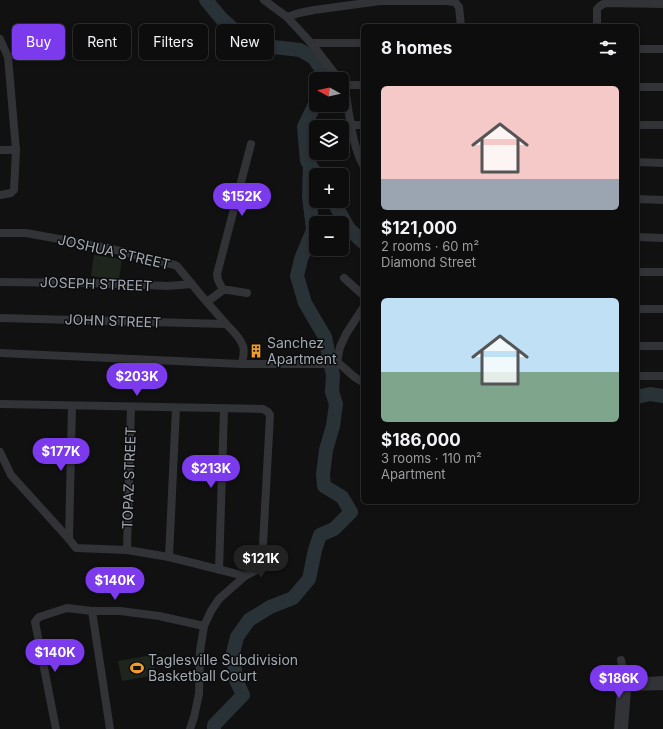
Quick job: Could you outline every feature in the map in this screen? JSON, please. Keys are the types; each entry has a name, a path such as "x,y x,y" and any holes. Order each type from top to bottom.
{"street":[{"path":"264,0 288,16 333,72"},
{"path":"288,16 314,10 380,1 455,2 459,7 461,24"},
{"path":"597,24 597,9 604,3 663,4"},
{"path":"0,39 8,57 16,150 14,190 11,193 0,195"},
{"path":"311,43 361,43"},
{"path":"639,49 663,49"},
{"path":"349,83 361,85"},
{"path":"639,87 663,87"},
{"path":"349,112 361,159"},
{"path":"351,125 361,125"},
{"path":"639,125 663,125"},
{"path":"222,290 217,274 251,144"},
{"path":"0,150 16,150"},
{"path":"639,162 663,163"},
{"path":"639,199 663,200"},
{"name":"JOSHUA STREET","path":"0,233 26,233 108,248 177,266 236,334 244,347 242,364"},
{"path":"639,237 663,238"},
{"path":"639,272 663,272"},
{"path":"344,278 361,293"},
{"name":"JOSEPH STREET","path":"0,282 168,286 192,284"},
{"path":"207,302 222,290 247,293"},
{"path":"639,308 663,309"},
{"path":"331,363 346,334 361,311"},
{"name":"JOHN STREET","path":"0,318 226,324"},
{"path":"639,346 663,346"},
{"path":"0,353 242,364 331,363 344,367 355,378 361,381"},
{"path":"639,376 663,376"},
{"path":"0,404 263,409 270,415 262,564 259,569 245,576 219,599 210,611 204,626 200,651 199,694 190,729"},
{"path":"69,538 72,406"},
{"name":"TOPAZ STREET","path":"127,550 131,407"},
{"path":"169,557 176,408"},
{"path":"219,570 224,408"},
{"path":"0,452 11,475 69,538 76,548 127,550 169,557 245,576"},
{"path":"56,729 35,622 39,617 67,608 92,611 120,611 159,616 204,626"},
{"path":"92,611 110,729"},
{"path":"618,729 626,685 621,660"},
{"path":"626,685 663,680"},
{"path":"626,685 663,686"},
{"path":"623,706 624,729"}],"shaded area":[{"path":"94,255 122,259 119,280 91,276"},
{"name":"Taglesville Subdivision Basketball Court","path":"152,655 156,675 122,681 118,661"}],"waterway":[{"path":"206,0 221,18 242,37 273,47 300,50 314,58 323,72"},
{"path":"311,112 304,127 307,161 312,168"},
{"path":"214,729 214,725 243,695 236,680 233,653 237,637 249,620 270,607 293,598 309,579 315,550 320,535 334,529 351,512 342,497 324,486 323,474 326,450 333,426 336,404 332,392 333,375 325,337 305,303 297,276 301,259 313,230 309,196 310,165"},
{"path":"337,208 349,229 361,240"},
{"path":"639,397 650,394 663,396"}],"place":[{"name":"Sanchez Apartment","path":"256,351"},
{"name":"Taglesville Subdivision Basketball Court","path":"137,668"}]}
